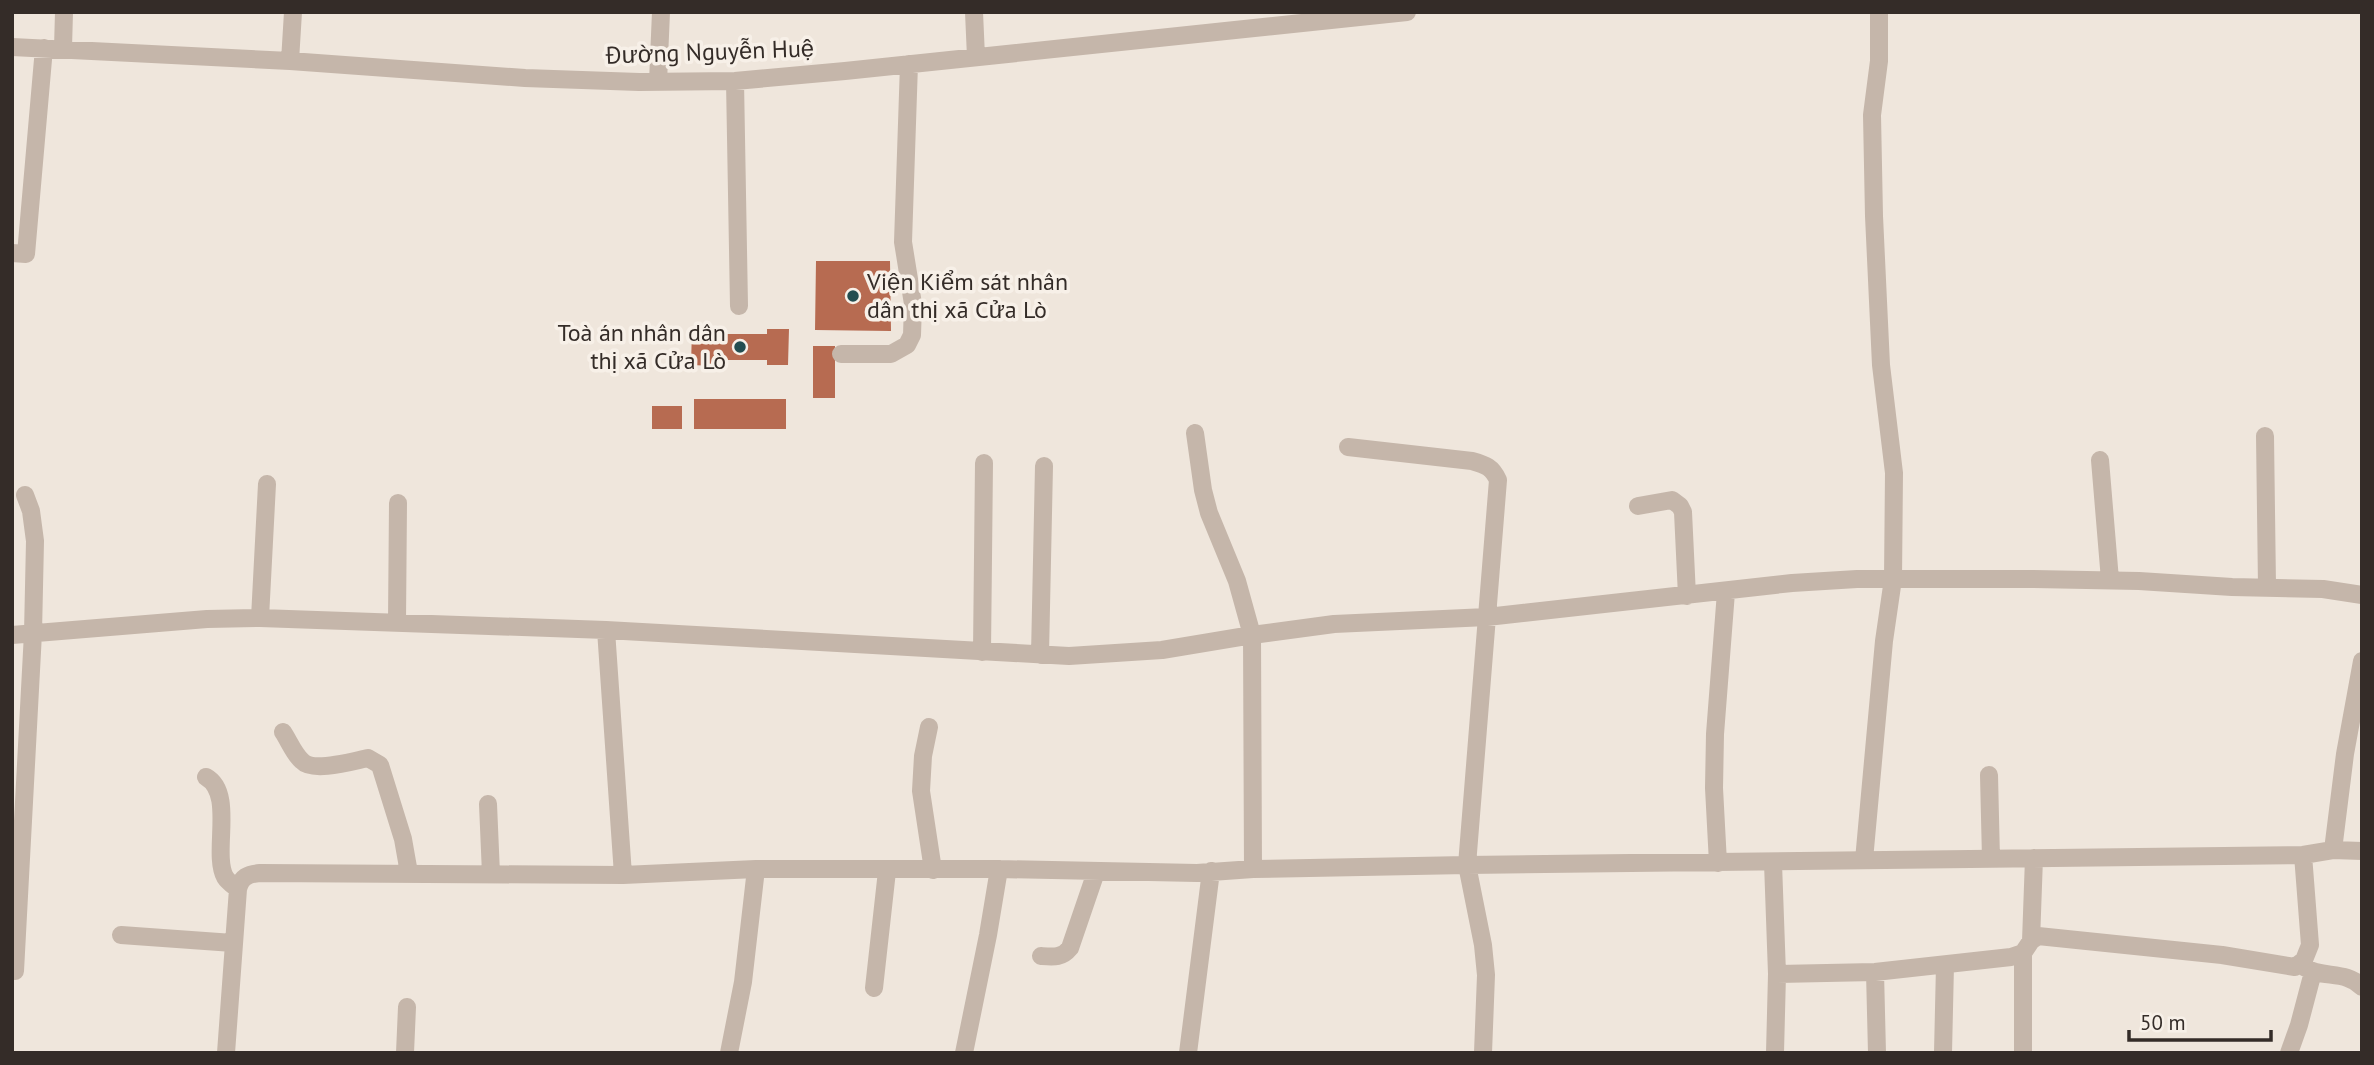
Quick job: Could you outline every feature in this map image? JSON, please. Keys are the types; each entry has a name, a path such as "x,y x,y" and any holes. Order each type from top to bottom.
{"street":[{"path":"63,48 64,12"},
{"path":"290,61 293,12"},
{"path":"658,82 661,12"},
{"path":"974,12 976,57"},
{"name":"Đường Nguyễn Huệ","path":"12,47 290,61 442,74 658,82 735,80 909,64 1339,15 1407,12"},
{"path":"1864,860 1884,641 1894,579 1894,473 1881,365 1874,216 1872,116 1879,61 1879,12"},
{"path":"12,253 26,254 44,48"},
{"path":"841,354 891,354 907,345 912,335 913,304 903,242 909,64"},
{"path":"735,80 739,306"},
{"path":"1195,433 1209,513 1237,581 1252,635 1253,869"},
{"path":"2265,436 2267,586"},
{"path":"1348,447 1472,461 1489,466 1498,480 1467,865 1483,945 1486,975 1483,1053"},
{"path":"2101,460 2110,580"},
{"path":"982,652 984,463"},
{"path":"1040,655 1044,466"},
{"path":"260,618 267,484"},
{"path":"15,971 33,634 35,541 31,510 25,495"},
{"path":"1638,506 1671,500 1680,506 1683,512 1687,596"},
{"path":"397,622 398,503"},
{"path":"12,635 207,619 260,618 606,630 1069,656 1162,650 1335,624 1487,617 1823,580 2110,580 2322,589 2362,595"},
{"path":"1718,863 1714,788 1715,734 1726,592"},
{"path":"606,630 623,875"},
{"path":"2333,850 2345,754 2362,661"},
{"path":"929,727 923,757 921,792 933,870"},
{"path":"283,732 302,762 309,766 368,758 380,765 403,839 409,873"},
{"path":"1989,775 1991,859"},
{"path":"205,777 216,786 219,799 223,839 221,865 225,877 237,889"},
{"path":"488,804 491,874"},
{"path":"226,1053 237,889 240,881 248,874 623,875 756,869 1211,871 1467,865 2303,855 2333,850 2362,851"},
{"path":"2289,1053 2299,1025 2310,945 2303,855"},
{"path":"2023,1053 2034,858"},
{"path":"1773,863 1777,974 1775,1053"},
{"path":"735,1051 756,869"},
{"path":"964,1053 999,869"},
{"path":"874,988 887,871"},
{"path":"1188,1053 1211,871"},
{"path":"1041,956 1058,957 1070,948 1096,872"},
{"path":"121,935 233,943"},
{"path":"1777,974 1875,972 2011,957 2038,936 2053,936 2307,968 2355,980 2362,987"},
{"path":"1943,1053 1945,965"},
{"path":"1875,972 1877,1053"},
{"path":"405,1053 407,1007"}],"building":[{"name":"Viện Kiểm sát nhân dân thị xã Cửa Lò","path":"816,261 890,261 891,331 815,330"},
{"name":"Toà án nhân dân thị xã Cửa Lò","path":"692,329 713,330 713,334 767,334 767,329 789,329 788,365 767,365 767,360 716,360 716,366 691,365"},
{"path":"813,346 835,346 835,398 813,398"},
{"path":"694,399 786,399 786,429 694,429"},
{"path":"652,406 682,406 682,429 652,429"}],"place":[{"name":"Viện Kiểm sát nhân dân thị xã Cửa Lò","path":"853,296"},
{"name":"Toà án nhân dân thị xã Cửa Lò","path":"740,347"}]}
